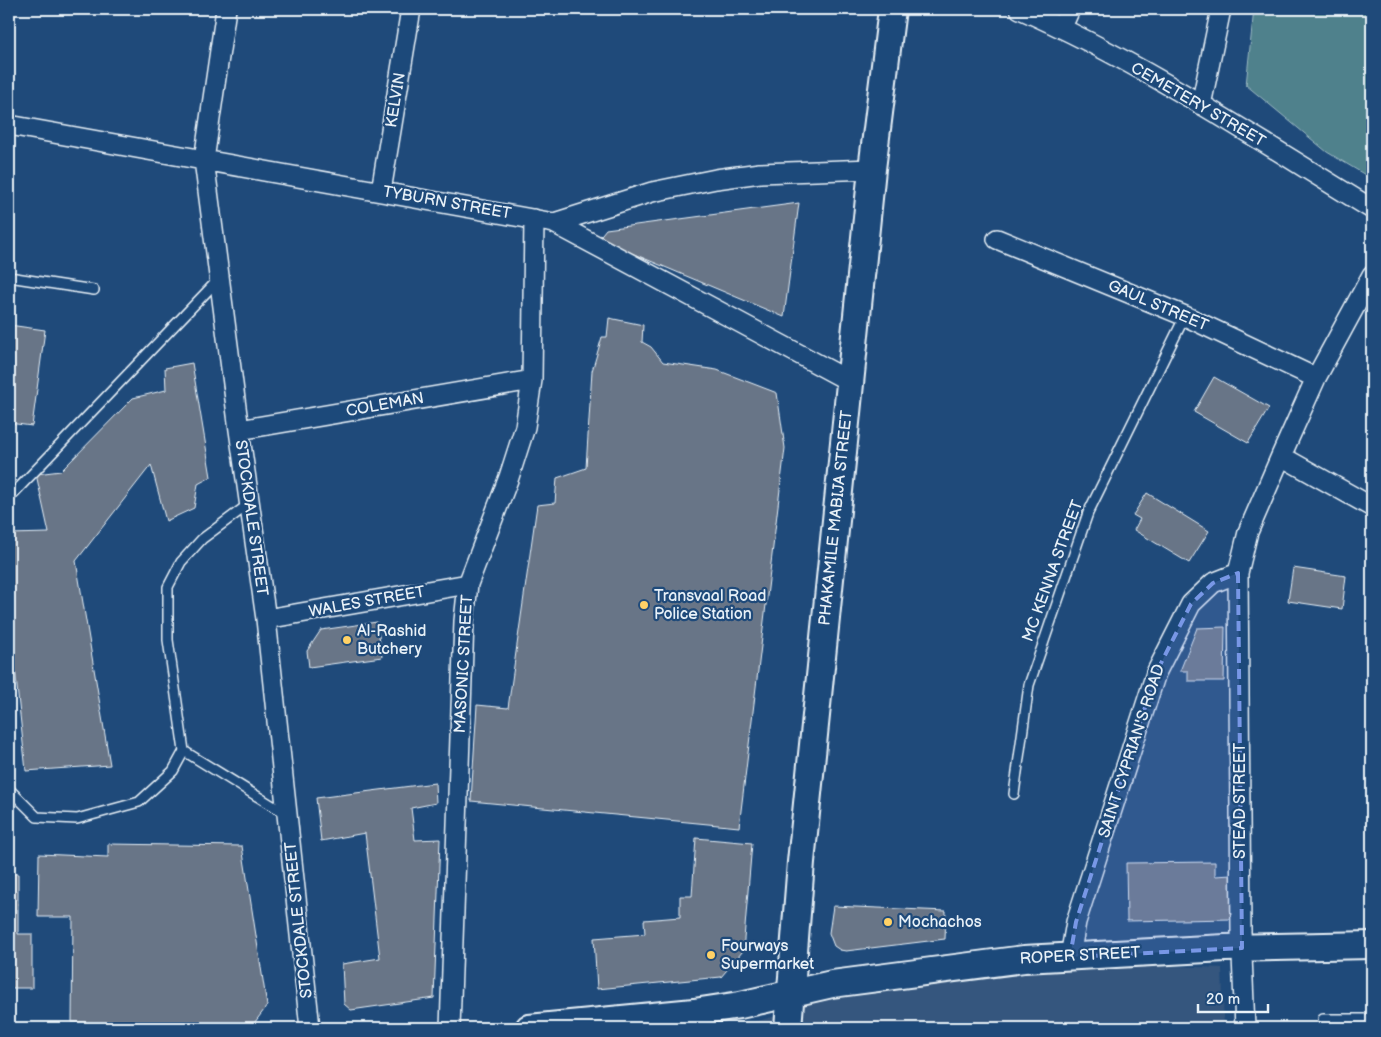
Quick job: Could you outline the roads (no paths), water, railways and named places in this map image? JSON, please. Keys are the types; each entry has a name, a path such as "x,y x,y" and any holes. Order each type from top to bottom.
{"street":[{"name":"STOCKDALE STREET","path":"226,9 204,160 266,619 310,1028"},
{"name":"KELVIN","path":"381,191 411,9"},
{"name":"PHAKAMILE MABIJA STREET","path":"788,1028 801,862 872,169 892,9"},
{"name":"CEMETERY STREET","path":"1020,9 1062,27 1201,105 1372,209"},
{"path":"1062,27 1070,9"},
{"path":"1201,105 1221,9"},
{"name":"TYBURN STREET","path":"9,125 554,223 850,382"},
{"path":"554,223 652,192 716,179 760,172 872,169"},
{"name":"MASONIC STREET","path":"450,1028 464,621 468,584 525,427 532,380 534,219"},
{"name":"GAUL STREET","path":"997,239 1185,316 1316,378"},
{"path":"1238,573 1248,532 1316,378 1372,275"},
{"name":"COLEMAN","path":"239,430 532,380"},
{"path":"1281,456 1372,507"},
{"name":"STEAD STREET","path":"1238,573 1242,948 1245,1028"},
{"name":"SAINT CYPRIAN'S ROAD","path":"1070,957 1076,922 1156,672 1191,604 1213,584 1238,573"},
{"name":"WALES STREET","path":"266,619 468,584"},
{"name":"ROPER STREET","path":"530,1028 694,1012 740,1005 790,993 880,976 1024,959 1242,948 1372,945"}],"lane":[{"path":"9,277 94,290"},
{"path":"9,498 220,279"},
{"name":"MC KENNA STREET","path":"1014,794 1028,685 1088,513 1185,316"},
{"path":"9,789 37,817 77,819 139,802 173,771 184,751 168,640 168,587 181,562 202,539 249,504"},
{"path":"184,751 288,816"},
{"path":"1323,1019 1372,1020"}],"place":[{"name":"Transvaal Road Police Station","path":"644,605"},
{"name":"Al-Rashid Butchery","path":"347,640"},
{"name":"Mochachos","path":"888,922"},
{"name":"Fourways Supermarket","path":"711,955"}]}
